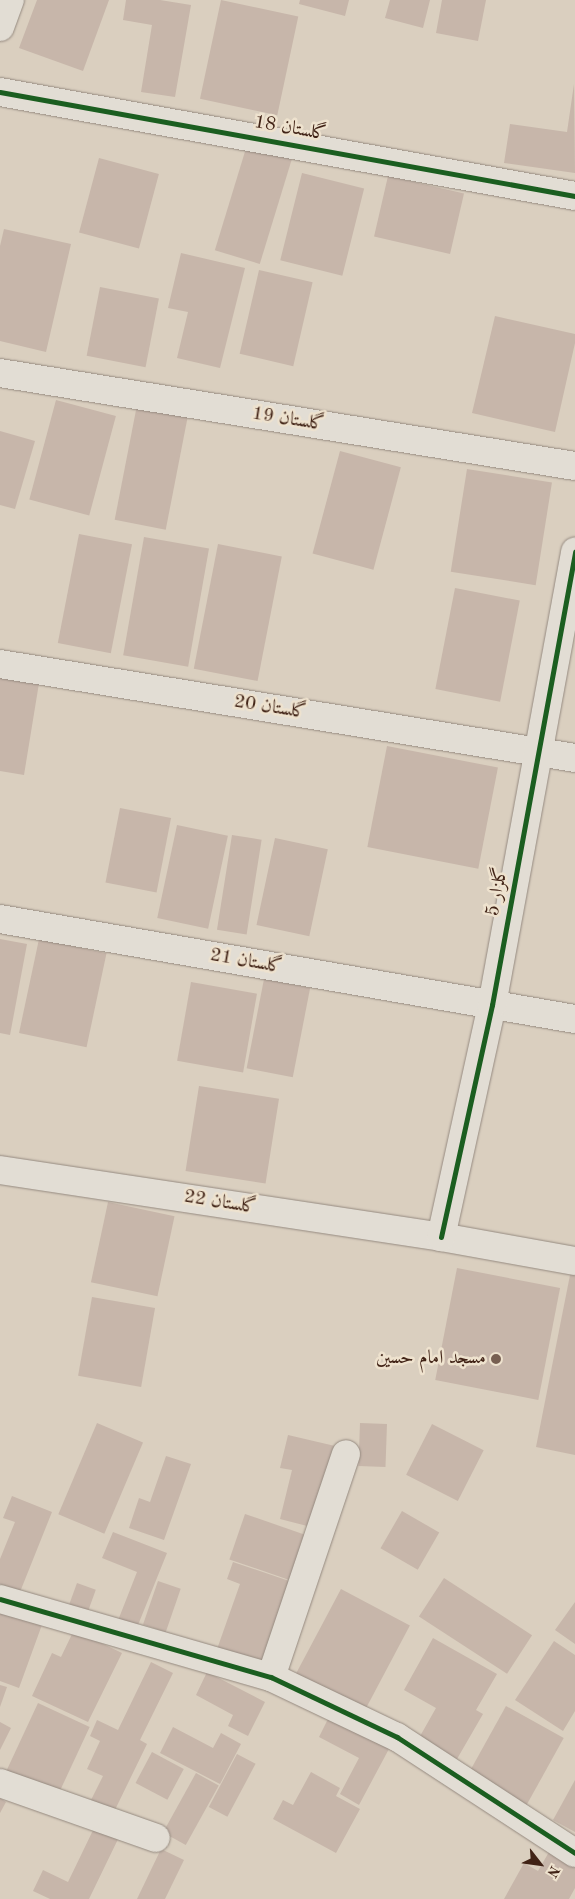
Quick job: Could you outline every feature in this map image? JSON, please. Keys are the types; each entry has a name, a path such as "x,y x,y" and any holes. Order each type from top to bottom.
{"street":[{"path":"0,27 10,0"},
{"name":"گلستان 18","path":"0,92 575,196"},
{"name":"گلستان 19","path":"0,373 575,466"},
{"name":"گلزار 5","path":"441,1237 492,1005 540,752 575,552"},
{"name":"گلستان 20","path":"0,664 575,758"},
{"name":"گلستان 21","path":"0,919 575,1019"},
{"name":"گلستان 22","path":"0,1170 441,1237 575,1261"},
{"path":"271,1677 346,1454"},
{"path":"0,1600 271,1677 397,1737 575,1854"},
{"path":"0,1783 156,1838"}],"building":[{"path":"37,0 109,0 83,71 19,48"},
{"path":"126,0 160,0 191,5 175,97 141,92 152,25 123,20"},
{"path":"221,0 298,16 277,115 200,99"},
{"path":"300,0 349,0 345,16 299,4"},
{"path":"390,0 430,0 423,28 385,18"},
{"path":"442,0 486,0 478,41 436,33"},
{"path":"574,84 575,173 504,163 510,124 567,132"},
{"path":"247,145 292,159 260,264 215,250"},
{"path":"99,158 159,174 139,248 79,232"},
{"path":"302,173 364,188 342,276 280,260"},
{"path":"388,176 464,194 450,254 374,236"},
{"path":"4,229 71,244 46,352 0,341 0,246"},
{"path":"181,253 245,268 220,368 177,358 188,312 168,308"},
{"path":"259,270 313,282 293,366 240,354"},
{"path":"100,287 159,298 146,367 87,356"},
{"path":"495,316 575,334 575,343 555,432 472,413"},
{"path":"56,400 116,416 89,516 29,499"},
{"path":"137,405 188,415 166,530 115,520"},
{"path":"0,431 35,441 15,509 0,505"},
{"path":"340,451 401,467 373,570 313,553"},
{"path":"467,469 552,482 536,585 451,572"},
{"path":"79,534 132,544 111,653 58,643"},
{"path":"144,537 209,548 188,667 123,655"},
{"path":"218,544 282,556 258,681 194,669"},
{"path":"455,588 520,601 500,702 435,689"},
{"path":"0,671 40,677 24,775 0,771"},
{"path":"387,746 498,768 478,869 367,847"},
{"path":"120,808 171,818 157,893 105,883"},
{"path":"177,825 228,836 208,929 157,918"},
{"path":"232,835 262,840 247,935 217,930"},
{"path":"275,838 328,849 309,936 256,925"},
{"path":"0,939 27,944 10,1035 0,1033"},
{"path":"39,939 106,953 87,1047 19,1033"},
{"path":"264,979 310,988 293,1077 247,1068"},
{"path":"191,982 257,994 243,1072 177,1061"},
{"path":"199,1086 279,1099 266,1184 186,1171"},
{"path":"108,1202 175,1216 157,1296 91,1282"},
{"path":"457,1268 560,1288 538,1400 435,1380"},
{"path":"571,1270 575,1271 575,1455 536,1447"},
{"path":"92,1297 155,1308 141,1387 78,1376"},
{"path":"97,1423 143,1443 104,1534 58,1514"},
{"path":"360,1423 387,1424 385,1467 358,1466"},
{"path":"432,1424 484,1450 458,1501 406,1475"},
{"path":"288,1435 335,1446 315,1528 280,1519 292,1470 280,1468"},
{"path":"166,1456 191,1464 164,1540 129,1528 139,1498 150,1502"},
{"path":"12,1496 52,1512 18,1597 0,1590 0,1559 15,1522 3,1518"},
{"path":"402,1511 439,1532 418,1570 380,1548"},
{"path":"245,1514 309,1536 294,1582 229,1559"},
{"path":"113,1532 167,1553 136,1630 117,1623 137,1572 102,1558"},
{"path":"233,1562 298,1584 262,1667 216,1652 240,1584 227,1579"},
{"path":"444,1578 532,1635 507,1674 419,1617"},
{"path":"158,1581 181,1589 166,1632 143,1624"},
{"path":"77,1583 96,1590 86,1616 67,1609"},
{"path":"341,1589 410,1626 364,1712 295,1676"},
{"path":"575,1602 575,1644 555,1630"},
{"path":"0,1607 43,1622 19,1688 0,1681"},
{"path":"74,1630 122,1653 88,1722 32,1696 52,1653 61,1657"},
{"path":"433,1638 497,1674 476,1710 483,1714 457,1759 419,1738 436,1708 404,1690"},
{"path":"554,1641 575,1655 575,1711 563,1731 515,1700"},
{"path":"151,1662 173,1673 140,1740 147,1744 112,1816 89,1804 103,1776 87,1769 100,1741 90,1736 97,1720 118,1730"},
{"path":"207,1672 265,1702 248,1736 228,1726 233,1715 196,1695"},
{"path":"0,1685 7,1687 0,1707"},
{"path":"38,1703 90,1727 58,1796 6,1772"},
{"path":"506,1706 564,1738 526,1805 469,1773"},
{"path":"330,1715 390,1747 359,1805 340,1794 359,1758 319,1737"},
{"path":"0,1722 11,1728 0,1750"},
{"path":"173,1727 213,1748 221,1733 241,1744 220,1784 160,1753"},
{"path":"152,1752 184,1769 167,1800 136,1783"},
{"path":"237,1754 256,1764 227,1817 209,1807"},
{"path":"311,1772 340,1788 336,1796 360,1809 336,1853 273,1819 283,1800 293,1805"},
{"path":"196,1773 219,1786 186,1845 163,1832"},
{"path":"575,1780 575,1832 553,1820"},
{"path":"0,1798 6,1802 0,1813"},
{"path":"97,1822 121,1833 89,1899 50,1899 33,1891 43,1870 68,1882"},
{"path":"161,1849 184,1860 165,1899 137,1899"},
{"path":"549,1852 575,1866 575,1888 569,1899 504,1899 524,1863 538,1871"}],"cycle path":[{"path":"0,92 575,196"},
{"path":"441,1237 492,1005 575,552"},
{"path":"0,1599 271,1677 397,1737 575,1853"}],"place":[{"name":"مسجد امام حسین","path":"496,1359"}]}
